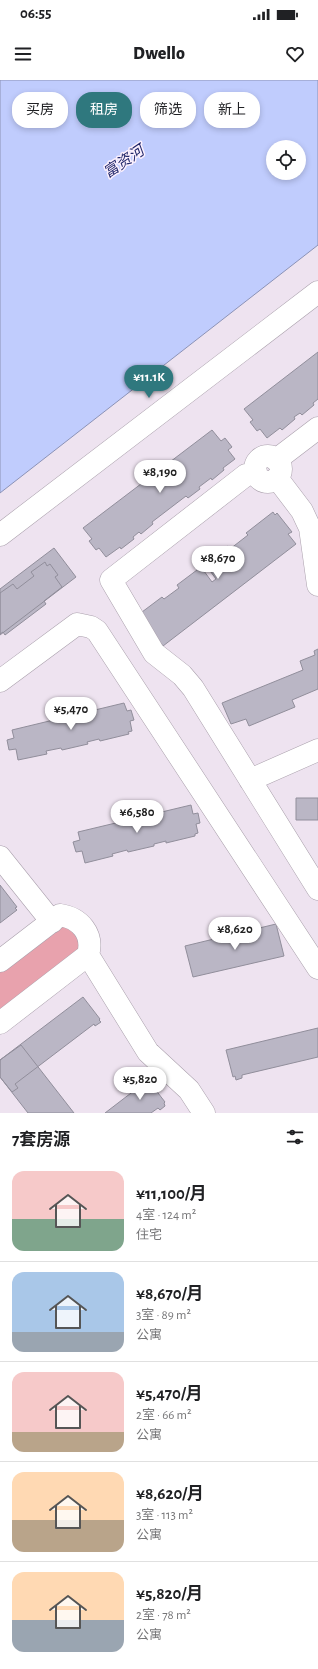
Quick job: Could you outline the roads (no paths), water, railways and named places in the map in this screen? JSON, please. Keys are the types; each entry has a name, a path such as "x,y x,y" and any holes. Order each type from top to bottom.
{"street":[{"path":"0,534 318,292"},
{"path":"318,428 276,469 272,481 262,480 256,472 246,475 111,580 154,652 182,675 193,688 318,890"},
{"path":"276,469 302,511 310,528 318,585"},
{"path":"0,681 77,624 91,627 97,631 318,968"},
{"path":"250,780 318,750"},
{"path":"0,857 52,922"},
{"path":"0,961 60,915 74,919 80,923 85,928 90,942 88,955 148,1052 189,1090 204,1113"},
{"path":"0,1023 88,955"}],"water":[{"name":"富资河","path":"0,80 318,80 318,245 0,493"}]}
